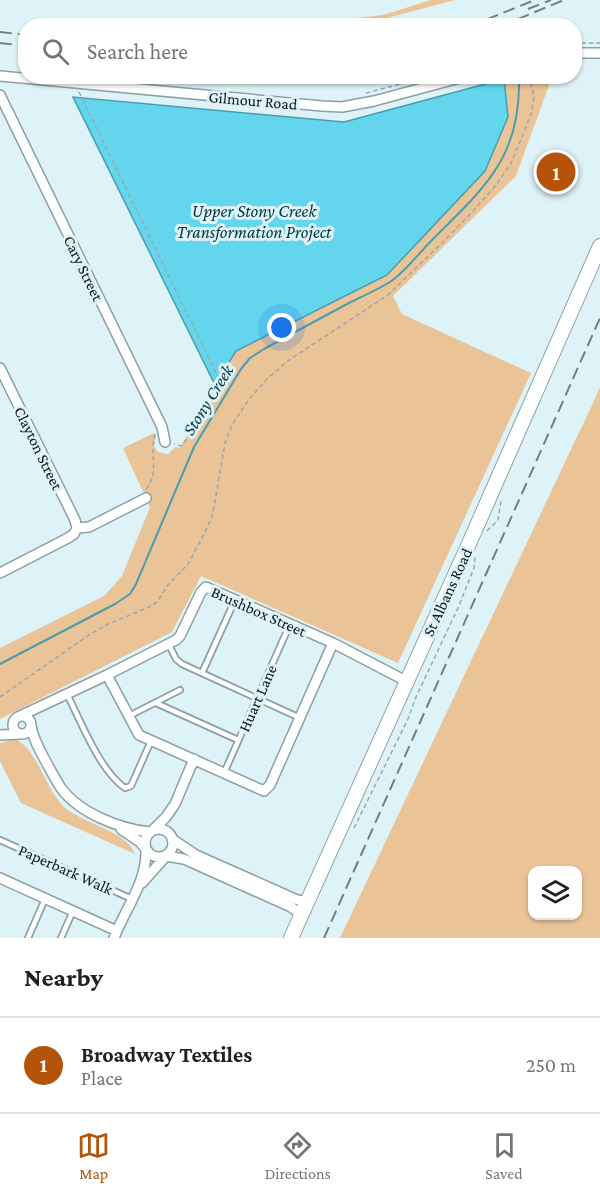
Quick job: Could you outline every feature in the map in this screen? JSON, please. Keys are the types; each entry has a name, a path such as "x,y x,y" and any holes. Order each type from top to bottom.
{"main road":[{"name":"St Albans Road","path":"291,938 600,246"}],"street":[{"path":"582,53 600,52"},
{"name":"Gilmour Road","path":"1,76 18,78"},
{"name":"Cary Street","path":"1,76 0,94 162,427 165,442"},
{"name":"Gilmour Road","path":"78,84 342,107 437,84"},
{"name":"Clayton Street","path":"0,368 77,528"},
{"path":"0,392 9,387"},
{"path":"0,573 68,538 77,528 89,527 145,494"},
{"name":"Brushbox Street","path":"0,733 16,720 40,707 176,640 201,592 206,587 333,643 406,681"},
{"path":"107,675 139,735 264,790 270,785 333,643"},
{"path":"21,734 29,731 35,713 40,707"},
{"path":"41,751 14,728 16,720 21,717 27,718 32,733 61,788 75,804 128,828 151,832 156,829 165,830 196,855 295,899 305,909"},
{"name":"Brushbox Street","path":"0,733 21,734"},
{"path":"1,881 74,911 116,934 145,866 145,840 175,804 194,759"},
{"path":"133,897 173,846 171,827 175,804"},
{"path":"112,822 153,856 184,859 291,907 305,909"}],"lane":[{"path":"202,673 235,600"},
{"name":"Huart Lane","path":"224,773 290,624"},
{"path":"169,644 176,659 182,664 300,718"},
{"path":"129,716 180,690"},
{"path":"67,694 101,762 115,781 125,788 131,786 151,741"},
{"path":"156,703 238,740"},
{"name":"Paperbark Walk","path":"0,840 133,897"},
{"path":"28,938 45,898"},
{"path":"61,938 74,911"}],"path":[{"path":"582,43 600,43"},
{"path":"78,84 79,94 221,383 182,446 165,442"},
{"path":"366,93 400,84"},
{"path":"0,697 89,635 157,602 167,586 188,564 211,519 225,443 235,420 250,398 289,360 388,295 460,225 497,184 511,163 531,115 534,97 531,84"},
{"path":"145,494 154,476 152,445 155,433"},
{"path":"483,536 498,520 501,495"},
{"path":"351,832 408,718 458,608 474,568 476,550"}],"shaded area":[{"path":"431,0 455,0 387,18 357,18 383,15"},
{"path":"490,84 549,84 516,176 393,296 402,314 531,373 398,663 201,576 172,632 0,719 0,648 104,596 122,576 150,507 123,448 154,433 156,437 154,446 160,452 168,454 175,447 180,448 215,385 73,97 344,122"},
{"path":"600,387 600,938 340,938 593,403"},
{"path":"15,739 29,751 63,806 81,818 123,839 135,854 21,803 0,761 0,743"}],"water":[{"name":"Upper Stony Creek Transformation Project","path":"485,84 505,84 508,117 485,171 387,275 236,351 215,385 73,97 344,122"}],"waterway":[{"name":"Stony Creek","path":"0,664 130,594 194,447 241,369 250,358 264,349 385,285 406,268 467,205 495,171 513,132 518,109 519,84"}],"railway":[{"path":"490,18 535,0"},
{"path":"528,9 551,0"},
{"path":"520,18 564,0"},
{"path":"0,32 18,34"},
{"path":"0,43 18,45"},
{"path":"324,938 600,318"}],"place":[{"name":"Broadway Textiles","path":"556,172"}]}
